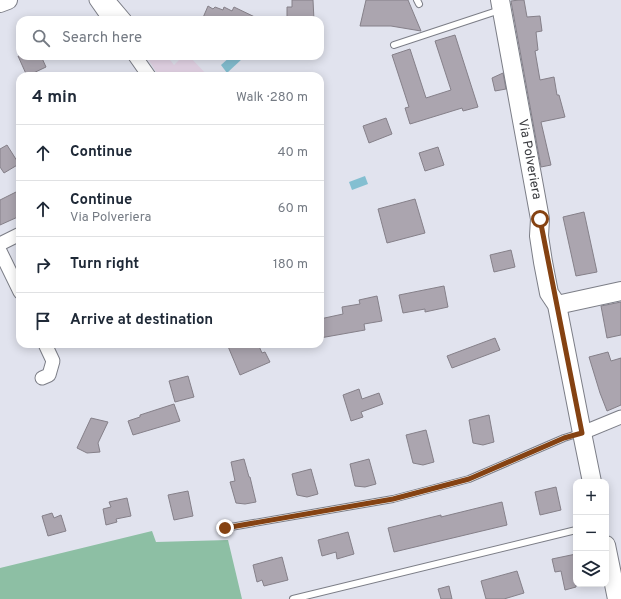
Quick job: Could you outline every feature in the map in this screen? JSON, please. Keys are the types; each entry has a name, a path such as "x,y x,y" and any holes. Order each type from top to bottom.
{"street":[{"path":"0,4 8,0"},
{"path":"96,0 107,16"},
{"path":"108,0 122,16"},
{"name":"Via Polveriera","path":"501,5 540,219 539,236 542,262 549,293 557,305 591,479"},
{"path":"138,60 146,72"},
{"path":"0,244 16,236"},
{"path":"0,251 16,284"},
{"path":"557,305 621,291"},
{"path":"42,378 50,375 53,361 47,348"},
{"path":"582,433 621,417"},
{"path":"609,551 616,564 617,599"}],"lane":[{"path":"394,45 501,5"},
{"path":"225,528 393,499 469,479 564,438 582,433"},
{"path":"293,599 573,531"}],"shaded area":[{"path":"149,60 170,60 174,65 179,60 193,60 204,72 156,72"}],"green space":[{"path":"152,531 156,542 228,540 242,599 0,599 0,568"}],"water":[{"path":"227,60 241,60 228,72 226,72 221,65"},
{"path":"365,176 368,184 352,190 349,182"}],"building":[{"path":"292,0 313,0 314,16 287,16 287,7 292,7"},
{"path":"366,0 408,0 421,31 391,26 360,26"},
{"path":"524,0 527,17 540,16 542,31 536,32 538,50 535,51 540,80 554,77 557,95 559,95 565,117 541,122 551,165 541,167 511,1"},
{"path":"208,6 213,9 215,7 223,10 224,7 232,11 234,7 253,16 204,16"},
{"path":"455,35 478,107 463,111 462,108 410,124 405,108 409,107 392,55 410,49 426,98 451,90 435,41"},
{"path":"20,60 43,60 46,67 35,72 25,72"},
{"path":"503,73 506,89 495,91 492,78"},
{"path":"386,118 392,134 369,143 363,126"},
{"path":"7,145 16,159 16,166 4,173 0,167 0,149"},
{"path":"438,147 444,165 425,171 419,153"},
{"path":"16,192 16,218 0,225 0,200"},
{"path":"415,199 425,233 387,243 378,209"},
{"path":"584,212 597,272 576,276 563,217"},
{"path":"511,250 515,267 494,272 490,255"},
{"path":"444,286 448,307 425,312 425,309 403,313 399,295"},
{"path":"377,296 382,321 364,324 365,330 324,337 324,318 343,314 342,307 360,304 359,300"},
{"path":"621,302 621,335 607,338 601,306"},
{"path":"495,338 500,350 452,368 447,356"},
{"path":"229,348 260,348 262,353 265,352 270,362 240,375"},
{"path":"608,352 611,361 621,358 621,405 607,411 589,357"},
{"path":"188,376 194,397 175,402 169,381"},
{"path":"359,389 362,399 379,393 383,404 361,412 363,417 351,421 343,395"},
{"path":"174,404 180,421 133,435 128,421 140,417 140,415"},
{"path":"489,415 494,442 483,445 473,443 469,420"},
{"path":"91,418 108,422 98,443 100,452 87,453 77,448"},
{"path":"426,430 434,462 423,465 413,463 406,435"},
{"path":"244,459 256,502 245,504 236,503 230,482 235,481 231,462"},
{"path":"369,459 376,484 365,487 355,486 350,464"},
{"path":"311,469 318,494 307,497 297,495 292,474"},
{"path":"556,487 561,510 540,515 535,492"},
{"path":"188,491 193,516 174,520 168,495"},
{"path":"127,498 131,516 116,519 117,522 106,525 103,509 111,507 109,502"},
{"path":"502,502 507,525 394,552 388,528"},
{"path":"52,513 54,518 61,515 66,531 48,536 42,516"},
{"path":"348,532 354,554 337,559 336,552 322,556 318,540"},
{"path":"573,555 573,587 576,587 565,590 561,571 555,572 552,559"},
{"path":"282,557 288,580 264,586 262,580 257,582 253,565"},
{"path":"517,571 524,593 504,599 486,599 481,581"},
{"path":"449,586 452,599 441,599 438,589"}],"route":[{"path":"225,528 393,499 469,479 564,438 582,433 540,219"}]}
